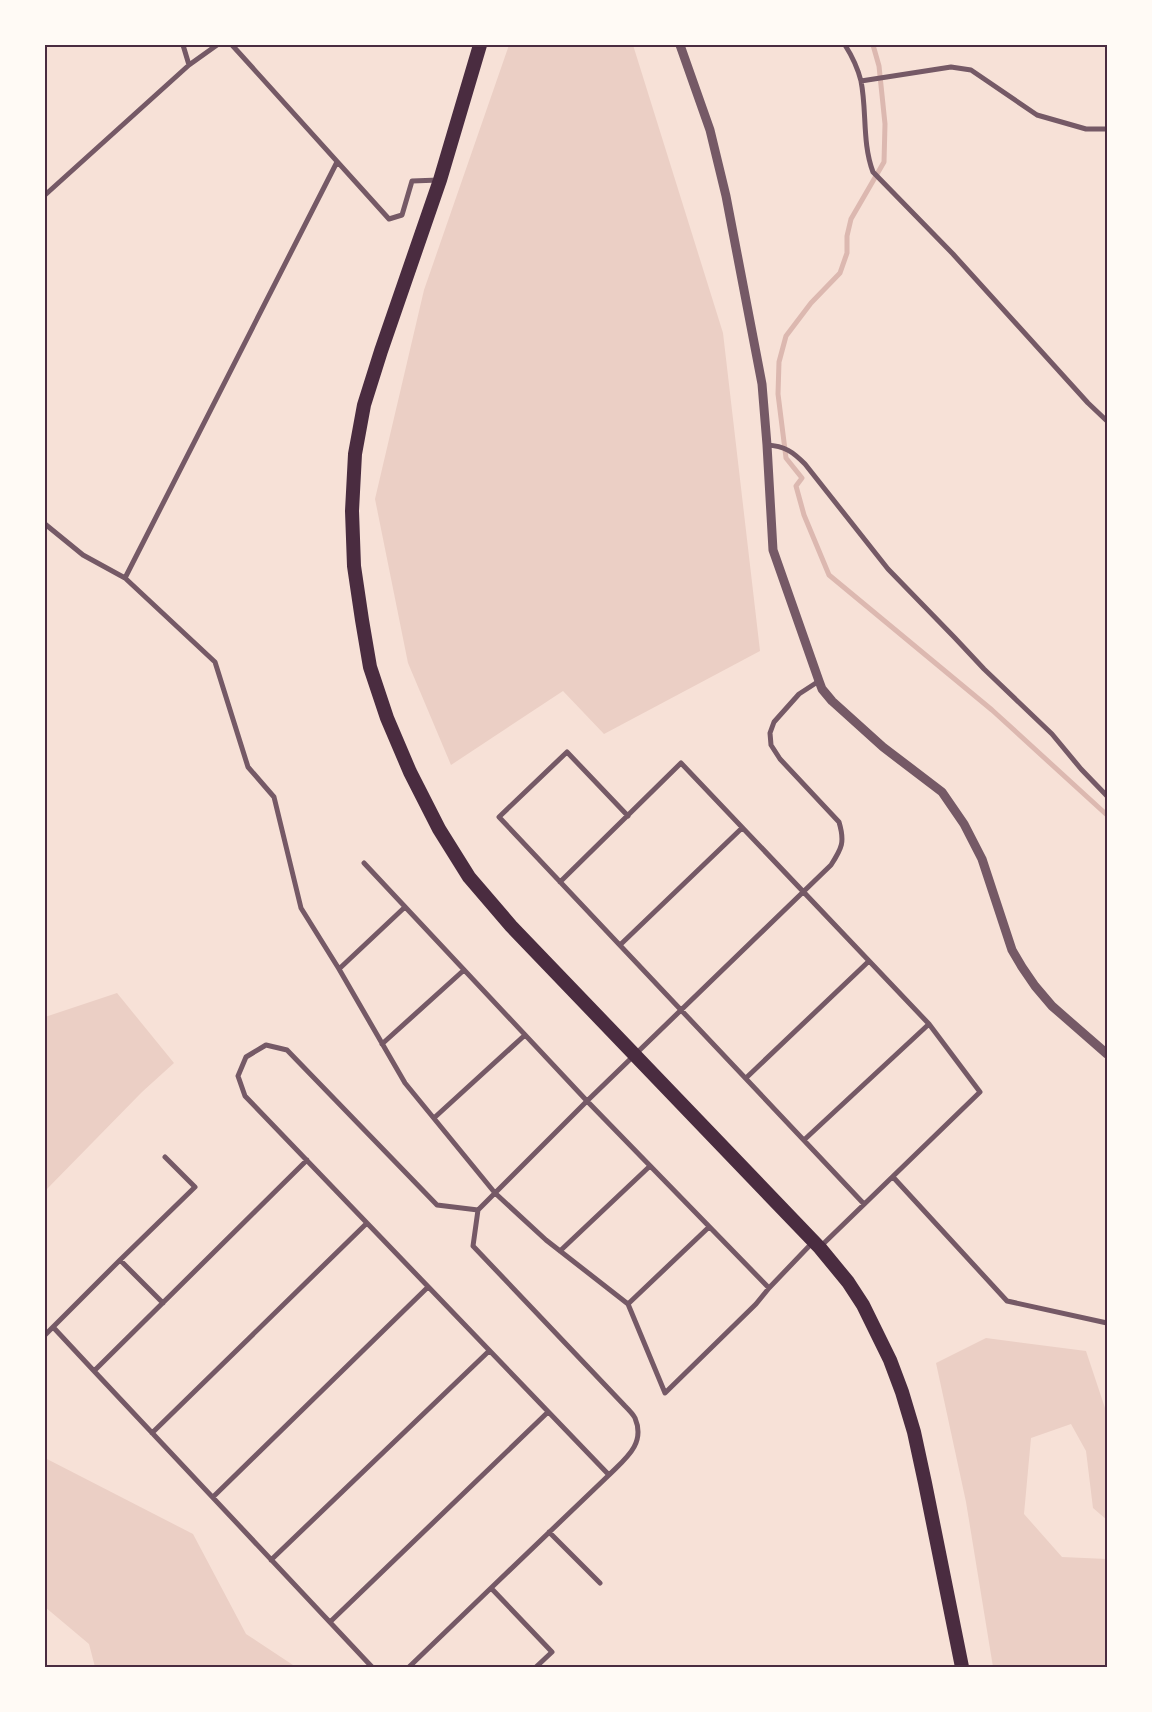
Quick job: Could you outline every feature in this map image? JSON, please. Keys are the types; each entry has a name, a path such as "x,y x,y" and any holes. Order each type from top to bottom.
{"highway":[{"path":"480,45 440,180 364,405 355,454 352,511 354,566 370,667 387,718 410,772 439,829 469,877 511,926 816,1244 848,1282 863,1305 890,1360 914,1432 962,1667"}],"street":[{"path":"183,45 189,66"},
{"path":"45,195 189,66 217,45"},
{"path":"232,45 389,219 402,216 412,181 440,180"},
{"path":"680,45 710,130 726,196 762,384 773,550 819,681 832,701 876,740 942,792 964,824 982,859 1012,950 1022,967 1052,1006 1107,1054"},
{"path":"845,45 861,81 869,157 873,172 953,254 1088,404 1107,421"},
{"path":"861,81 950,66 971,70 1037,115 1086,129 1107,129"},
{"path":"125,578 337,162"},
{"path":"767,445 788,449 805,464 888,569 984,669 1052,734 1087,776 1107,796"},
{"path":"45,524 83,556 125,578 215,662 248,767 274,798 301,908 382,1044 406,1083 495,1193 560,1251 628,1304 664,1394 756,1304 769,1288 816,1244 864,1204 980,1092 930,1024 681,764 560,882"},
{"path":"409,1667 631,1454 638,1438 635,1418 625,1406 473,1246 478,1210 831,865 842,848 843,835 839,822 780,758 771,745 770,733 774,722 799,694 819,681"},
{"path":"628,816 567,752 499,817 864,1204"},
{"path":"620,945 742,828"},
{"path":"364,863 587,1102 769,1288"},
{"path":"339,969 405,906"},
{"path":"746,1078 869,961"},
{"path":"382,1044 464,970"},
{"path":"804,1140 930,1024"},
{"path":"434,1118 525,1035"},
{"path":"478,1210 437,1205 287,1050 266,1045 246,1057 238,1076 245,1096 609,1475"},
{"path":"45,1335 194,1186 165,1157"},
{"path":"94,1371 306,1160"},
{"path":"560,1251 650,1166"},
{"path":"893,1177 1007,1301 1107,1323"},
{"path":"152,1433 367,1223"},
{"path":"628,1304 709,1227"},
{"path":"120,1260 163,1303"},
{"path":"212,1497 428,1287"},
{"path":"53,1327 372,1667"},
{"path":"271,1560 490,1350"},
{"path":"330,1622 548,1412"},
{"path":"549,1532 600,1583"},
{"path":"491,1588 552,1652 536,1667"}],"shaded area":[{"path":"509,45 633,45 723,333 760,651 604,734 563,691 451,765 408,663 375,499 424,290"},
{"path":"117,993 174,1063 142,1092 45,1191 45,1017"},
{"path":"986,1338 1086,1351 1107,1414 1107,1520 1093,1508 1086,1451 1071,1424 1031,1438 1024,1514 1062,1557 1107,1559 1107,1667 993,1667 966,1502 936,1363"},
{"path":"45,1458 193,1534 246,1634 296,1667 95,1667 89,1644 45,1607"}],"waterway":[{"path":"873,45 879,66 885,124 884,162 851,219 847,236 847,253 840,273 811,303 786,336 779,362 778,394 786,458 802,478 796,486 804,515 829,575 992,710 1107,815"}]}
